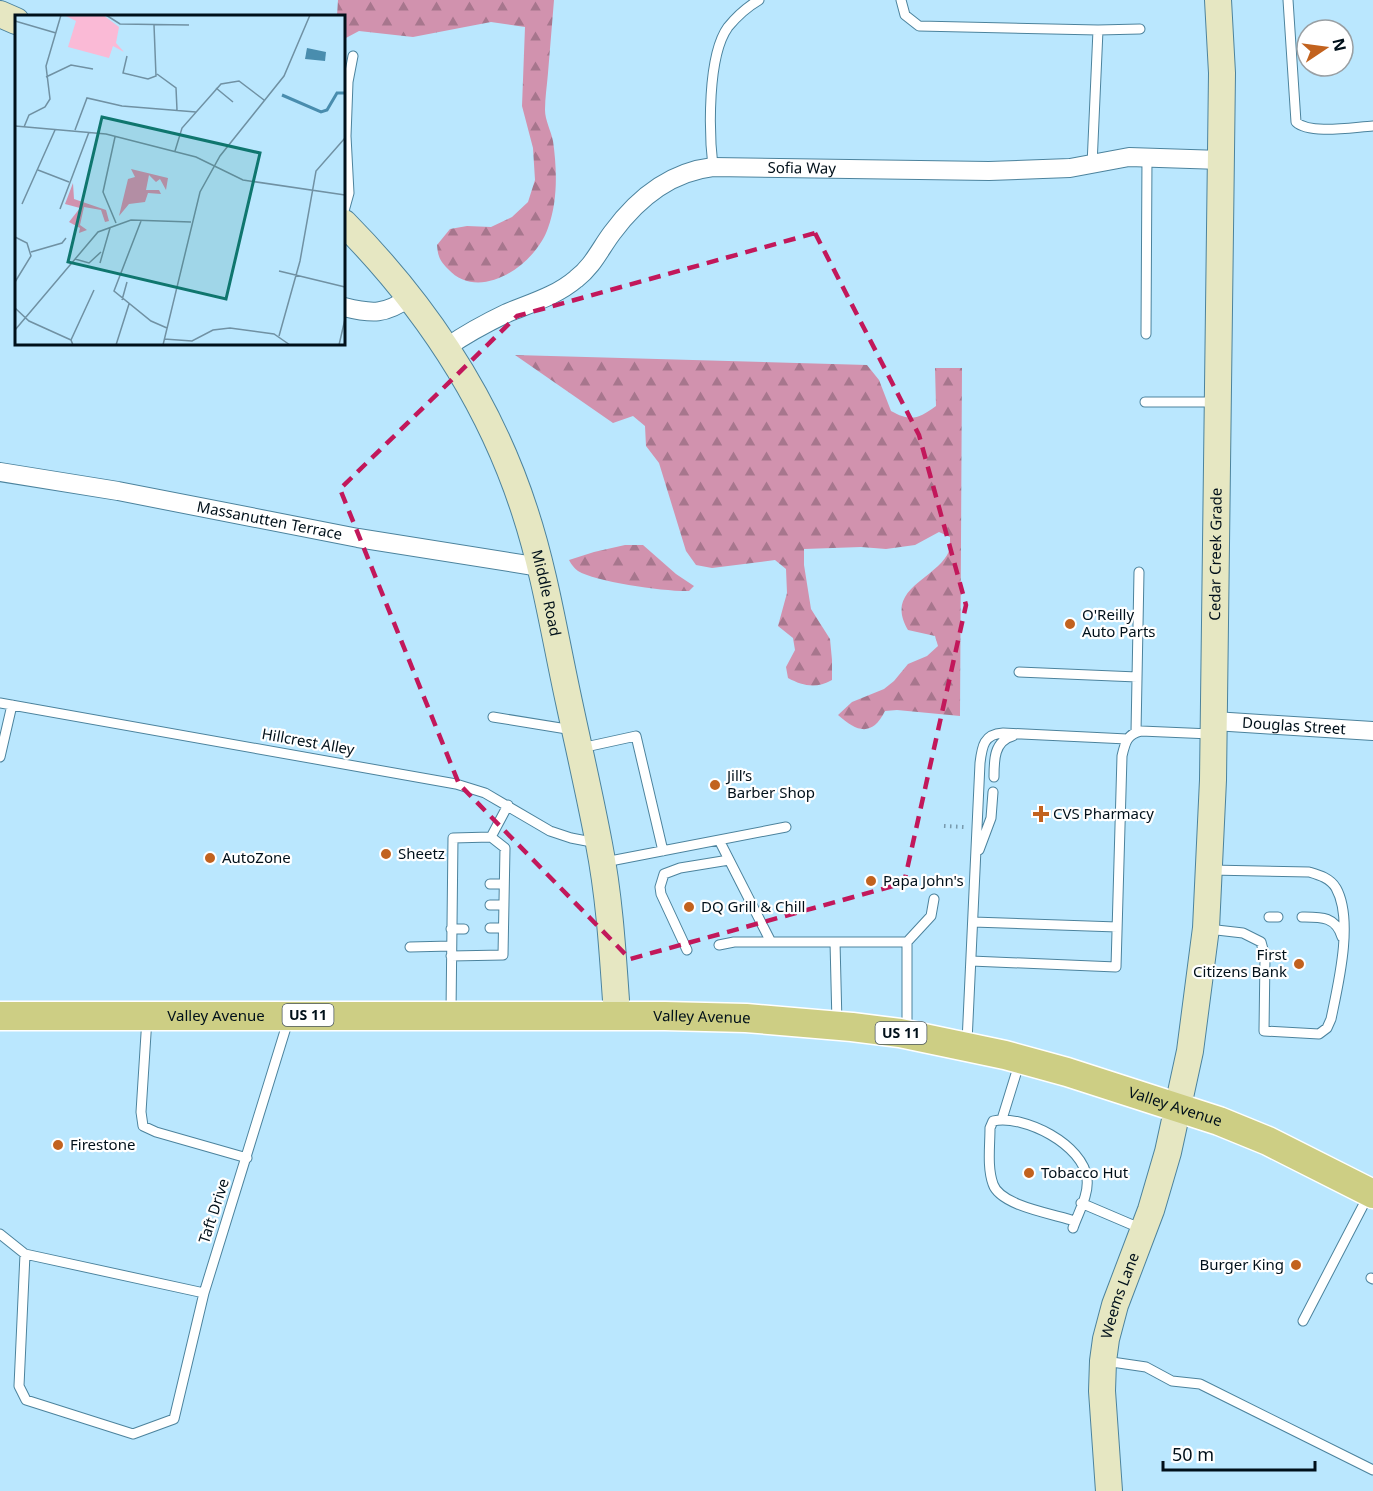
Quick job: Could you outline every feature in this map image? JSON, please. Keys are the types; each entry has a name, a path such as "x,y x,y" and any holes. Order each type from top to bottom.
{"main road":[{"name":"Cedar Creek Grade","path":"1177,1106 1190,1051 1206,928 1209,870 1214,727 1222,73 1218,0"},
{"path":"0,14 15,21"},
{"name":"Middle Road","path":"345,224 410,297 447,347 493,430 525,513 540,567 601,853 611,929 616,1015"},
{"name":"Valley Avenue","path":"0,1016 616,1015 746,1018 837,1025 907,1034 1020,1060 1177,1106 1268,1141 1371,1193"},
{"name":"Weems Lane","path":"1109,1491 1102,1391 1103,1360 1115,1305 1162,1176 1177,1106"}],"street":[{"name":"Sofia Way","path":"447,347 475,328 558,292 594,263 613,232 638,204 659,186 678,176 700,169 713,167 989,171 1092,165 1129,157 1221,160"},
{"path":"345,308 368,313 384,311 399,305 410,297"},
{"name":"Massanutten Terrace","path":"0,472 118,491 358,538 540,567"},
{"name":"Douglas Street","path":"1214,727 1373,731"}],"lane":[{"path":"713,167 710,146 711,99 717,53 727,28 747,8 759,0"},
{"path":"901,0 905,15 919,26 1140,29"},
{"path":"1288,0 1296,122 1300,126 1316,129 1373,126"},
{"path":"1092,165 1098,30"},
{"path":"345,207 349,193 346,136 348,82 353,56"},
{"path":"1146,334 1147,157"},
{"path":"1145,402 1218,402"},
{"path":"1136,732 1139,572"},
{"path":"1019,672 1137,676"},
{"name":"Hillcrest Alley","path":"0,703 456,784 485,793 550,831 571,838 601,853"},
{"path":"0,757 12,705"},
{"path":"492,717 577,740 636,736 663,851"},
{"path":"971,961 1116,967 1122,756 1127,739 1136,732 1214,727"},
{"path":"967,1046 982,747 987,738 996,734 1127,739"},
{"path":"994,777 995,757 1000,744 1008,737 1024,734"},
{"path":"976,857 991,818 993,792"},
{"path":"491,837 508,805"},
{"path":"601,853 663,851 786,827"},
{"path":"451,957 503,955 505,848 491,837 453,838 451,929 451,946 451,957 451,1015"},
{"path":"719,840 771,942"},
{"path":"687,950 661,894 660,886 664,874 673,869 729,860"},
{"path":"1206,928 1243,933 1261,942 1265,957 1264,1031 1319,1034 1328,1028 1332,1019 1344,945 1343,914 1337,889 1320,875 1309,872 1209,870"},
{"path":"452,883 464,883"},
{"path":"490,884 504,884"},
{"path":"907,1034 907,942 931,916 934,899"},
{"path":"452,906 464,905"},
{"path":"490,905 504,905"},
{"path":"1302,917 1322,917 1333,922 1341,933 1344,945"},
{"path":"973,922 1117,927"},
{"path":"451,929 464,928"},
{"path":"490,928 503,928"},
{"path":"719,945 734,942 907,942"},
{"path":"835,942 837,1025"},
{"path":"410,947 451,946"},
{"name":"Taft Drive","path":"25,1254 19,1386 26,1400 133,1434 174,1419 204,1293 290,1015"},
{"path":"147,1016 141,1112 143,1126 156,1132 247,1158"},
{"path":"1002,1119 1020,1060"},
{"path":"1002,1119 1042,1131 1070,1147 1086,1173 1087,1189 1081,1203 1074,1225 1015,1204 999,1195 993,1187 991,1176 990,1128 993,1121 1002,1119"},
{"path":"1303,1321 1371,1193"},
{"path":"1081,1203 1143,1229"},
{"path":"0,1234 25,1254 204,1293"},
{"path":"1103,1360 1146,1366 1172,1381 1200,1384 1373,1470"}],"path":[{"path":"945,826 963,827"}],"highlighted area":[{"path":"815,233 919,435 966,605 904,883 630,959 459,784 340,489 517,316"}],"green space":[{"path":"338,0 554,0 545,110 553,141 556,185 554,207 542,242 520,266 491,281 475,282 461,279 443,264 437,245 450,229 467,226 491,227 512,217 528,202 535,180 533,148 522,106 525,27 491,22 413,37 359,31 345,38 345,15 337,15"},
{"path":"515,355 867,365 879,380 891,411 909,418 924,414 936,406 935,368 962,368 960,716 885,711 875,725 864,729 852,725 838,715 852,702 884,689 908,664 927,656 938,646 935,636 908,630 902,616 902,604 915,585 943,561 949,551 950,537 939,532 915,545 886,549 861,547 804,549 804,565 811,609 830,639 832,680 815,685 804,685 794,681 788,678 786,667 795,650 793,638 778,626 787,593 786,569 775,560 712,568 696,565 686,551 659,463 646,446 645,426 633,416 613,423"},
{"path":"625,545 643,545 676,574 694,586 689,591 679,591 600,579 578,571 569,560"}],"place":[{"name":"O'Reilly Auto Parts","path":"1070,624"},
{"name":"Jill’s Barber Shop","path":"715,785"},
{"name":"CVS Pharmacy","path":"1041,814"},
{"name":"Sheetz","path":"386,854"},
{"name":"AutoZone","path":"210,858"},
{"name":"Papa John's","path":"871,881"},
{"name":"DQ Grill & Chill","path":"689,907"},
{"name":"First Citizens Bank","path":"1299,964"},
{"name":"Firestone","path":"58,1145"},
{"name":"Tobacco Hut","path":"1029,1173"},
{"name":"Burger King","path":"1296,1265"}]}
